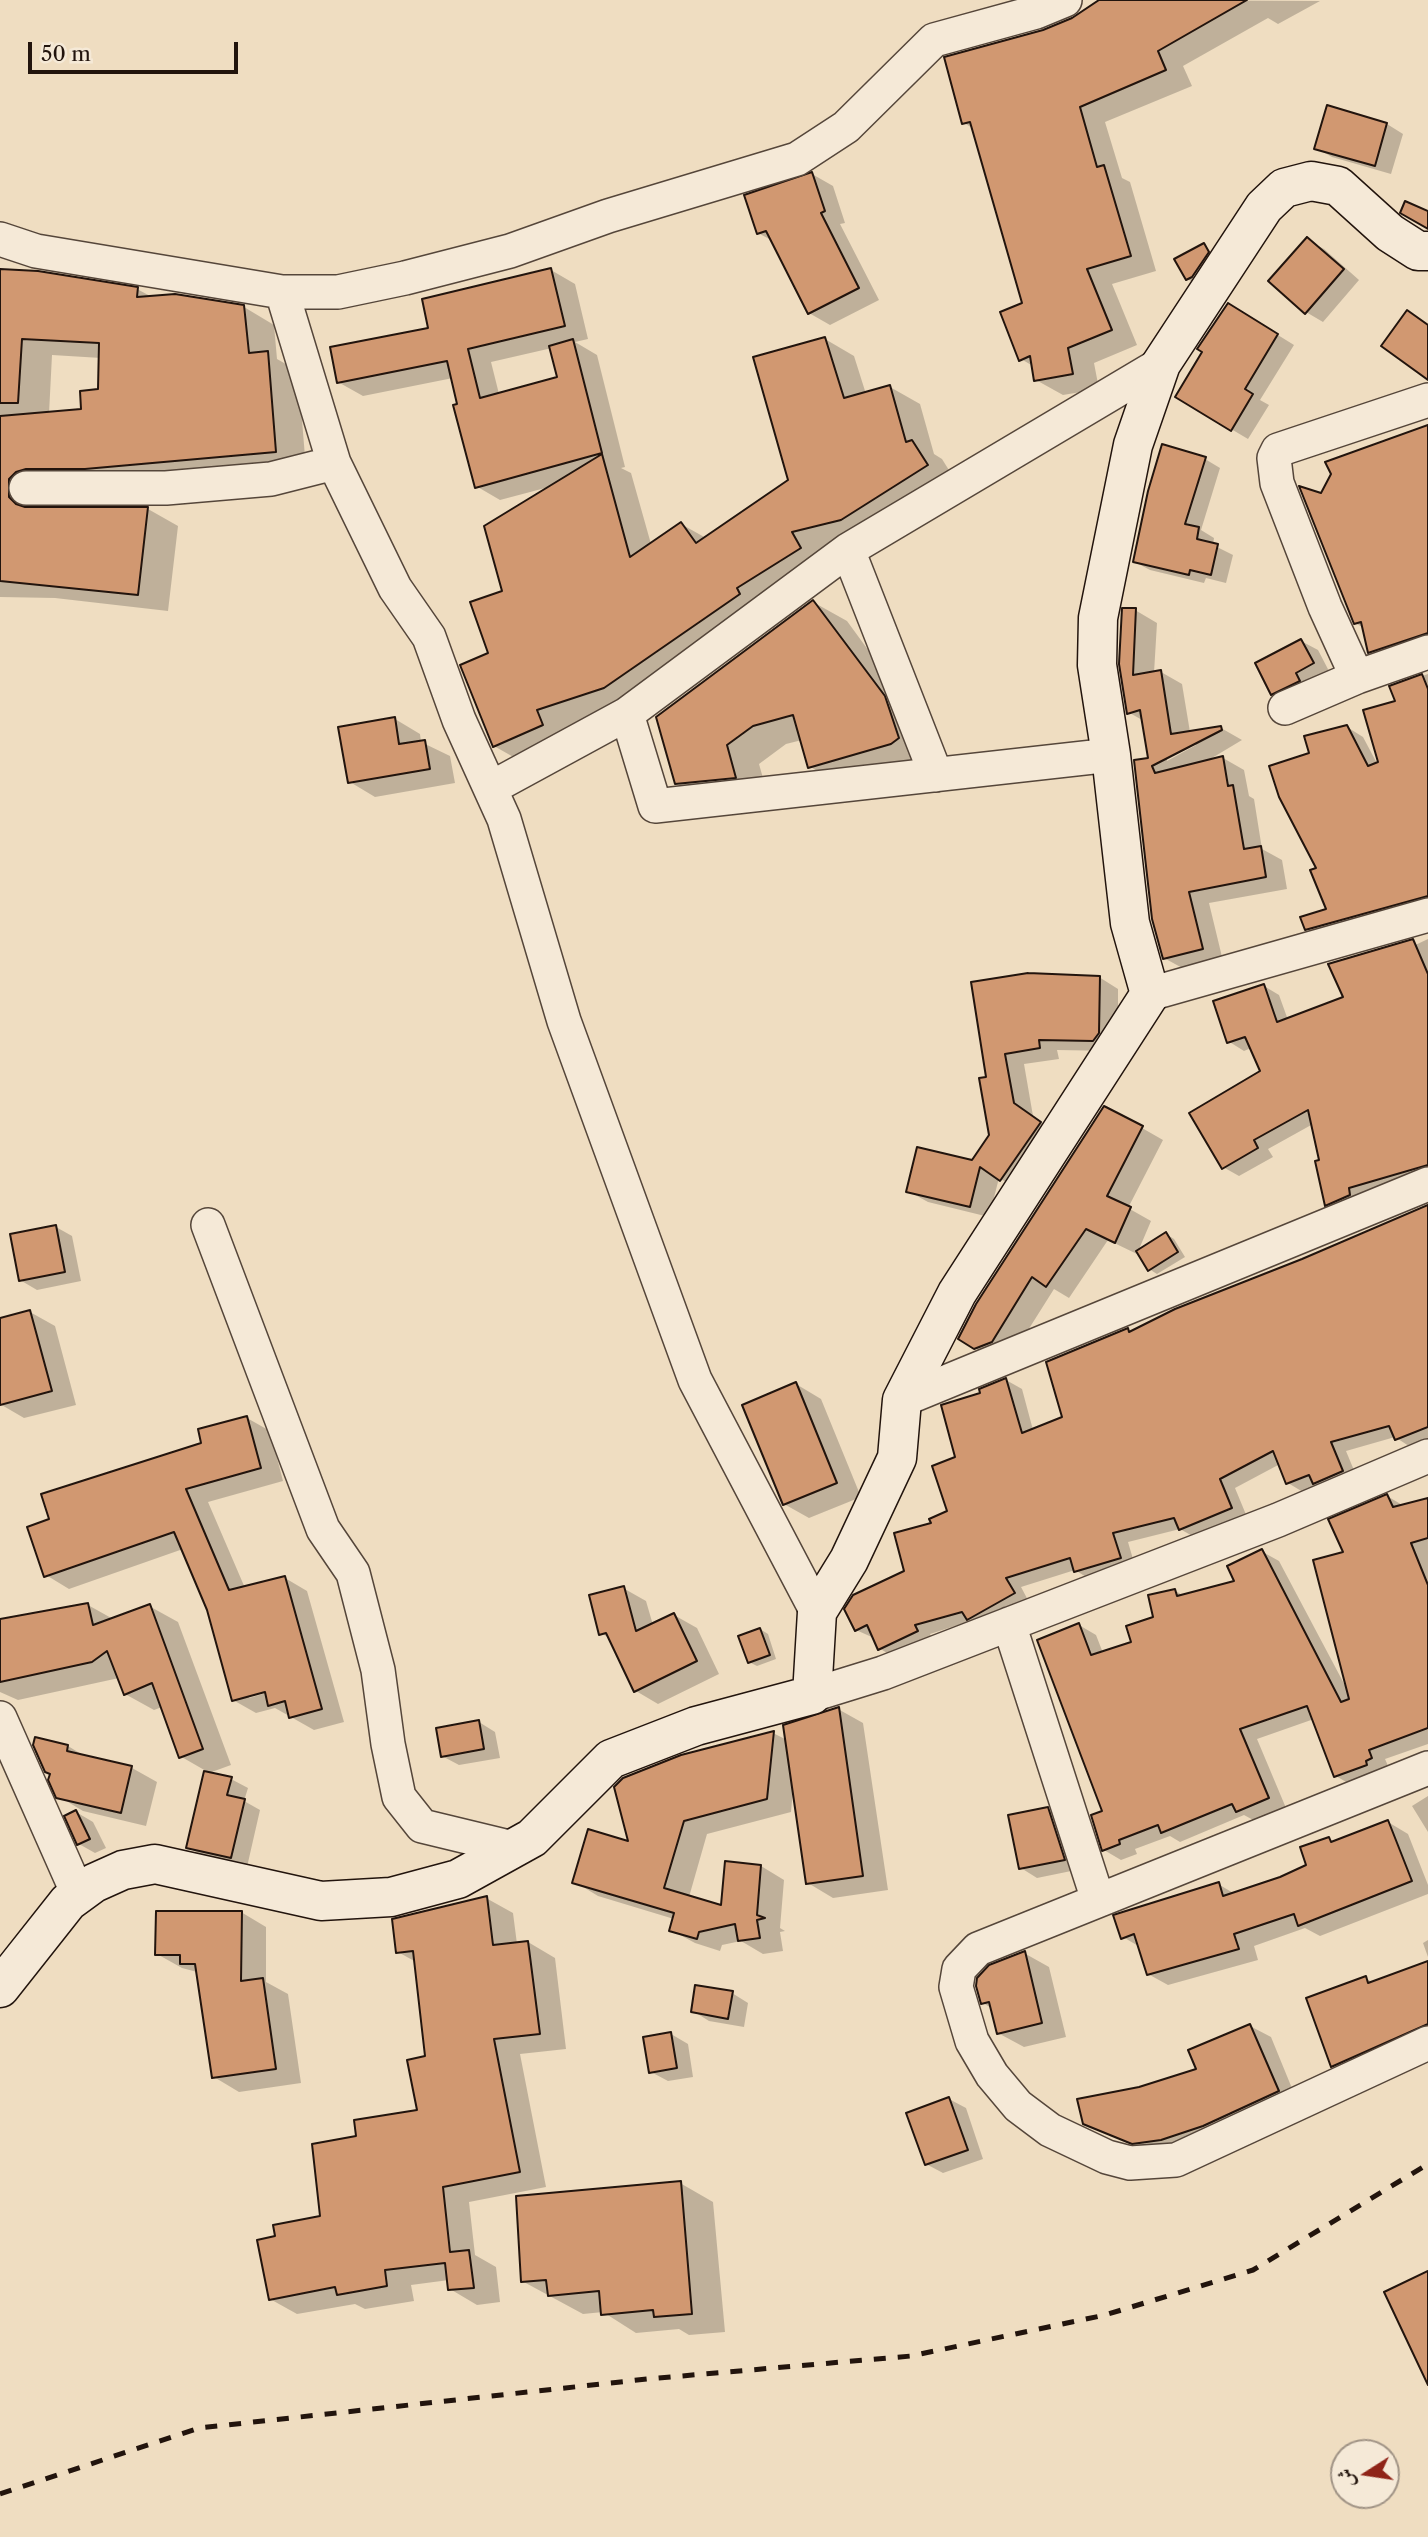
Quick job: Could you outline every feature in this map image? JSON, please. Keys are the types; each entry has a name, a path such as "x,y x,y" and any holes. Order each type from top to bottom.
{"street":[{"path":"0,239 36,251 282,292 338,292 510,251 619,212 797,159 846,127 934,40 1036,12 1065,0"},
{"path":"1150,993 1130,923 1111,755 1097,665 1098,618 1133,445 1161,364 1264,207 1284,188 1311,181 1338,186 1390,233 1418,251 1428,251"},
{"path":"282,292 334,463 395,588 429,637 459,720 505,819 564,1021 695,1380 817,1612"},
{"path":"491,788 627,713 848,550 1161,364"},
{"path":"1357,677 1325,607 1277,483 1274,458 1278,450 1428,400"},
{"path":"26,488 166,488 271,479 334,463"},
{"path":"848,550 936,775"},
{"path":"1285,708 1357,677 1428,652"},
{"path":"627,713 655,806 1111,755"},
{"path":"812,1695 817,1612 849,1560 897,1458 902,1400 957,1293 1150,993 1428,915"},
{"path":"902,1400 1428,1184"},
{"path":"208,1225 323,1529 353,1573 378,1670 388,1744 399,1797 422,1826 513,1849"},
{"path":"0,1988 54,1918 78,1894 94,1883 123,1870 155,1864 321,1901 391,1897 458,1879 532,1838 611,1759 696,1726 883,1673 1278,1520 1428,1456"},
{"path":"1009,1624 1098,1900"},
{"path":"0,1718 78,1894"},
{"path":"1428,1768 978,1949 959,1969 956,1987 972,2040 992,2076 1018,2106 1050,2130 1107,2157 1130,2163 1176,2160 1428,2043"}],"building":[{"path":"1099,0 1247,0 1158,51 1166,70 1080,107 1097,167 1104,165 1131,256 1087,269 1112,330 1068,348 1073,374 1034,381 1030,356 1019,361 1000,312 1022,303 970,122 962,124 944,57 1043,30 1072,18"},
{"path":"1327,105 1387,123 1375,166 1314,149"},
{"path":"812,172 825,211 821,213 859,288 808,314 766,231 757,234 744,195"},
{"path":"1405,201 1428,211 1428,229 1400,213"},
{"path":"1307,237 1344,269 1305,314 1268,281"},
{"path":"1204,243 1209,252 1192,277 1186,280 1174,259"},
{"path":"551,268 565,326 468,349 480,398 557,377 549,346 573,339 602,453 475,488 453,405 457,404 447,361 337,383 330,347 428,328 422,299"},
{"path":"0,269 38,271 138,287 137,297 175,294 244,305 249,353 268,351 276,452 85,469 26,469 16,472 9,479 9,497 16,504 25,507 148,507 138,595 0,581 0,416 81,409 80,391 98,389 99,343 22,339 18,403 0,403"},
{"path":"1228,303 1278,334 1245,389 1253,394 1231,431 1175,397 1202,352 1197,349"},
{"path":"1407,310 1428,325 1428,380 1381,346"},
{"path":"825,337 844,398 890,385 906,442 912,440 928,465 841,520 792,532 801,548 737,588 740,594 604,688 537,710 543,725 493,747 460,665 488,653 470,602 502,591 484,526 602,454 630,557 681,522 696,543 788,480 753,357"},
{"path":"1428,425 1428,633 1368,653 1361,622 1354,624 1299,486 1321,493 1331,474 1325,462"},
{"path":"1162,444 1206,457 1185,524 1199,527 1197,539 1218,544 1211,575 1190,570 1189,575 1133,562 1148,491"},
{"path":"813,600 885,696 899,738 891,744 808,768 793,715 753,726 727,745 736,778 675,784 656,717"},
{"path":"1122,608 1136,608 1133,675 1161,670 1171,734 1221,726 1222,730 1152,766 1155,773 1223,756 1228,786 1233,785 1244,849 1261,846 1266,877 1189,892 1203,949 1163,959 1152,919 1134,760 1148,758 1140,710 1127,714 1119,664"},
{"path":"1301,639 1314,663 1296,673 1300,681 1271,695 1255,663"},
{"path":"1422,674 1428,689 1428,896 1305,930 1300,917 1326,909 1310,870 1316,868 1279,797 1269,766 1309,753 1304,736 1347,725 1368,766 1378,762 1363,710 1395,701 1389,686"},
{"path":"395,717 399,744 425,740 430,769 348,783 338,727"},
{"path":"1413,939 1428,974 1428,1165 1349,1188 1350,1195 1325,1206 1315,1161 1319,1160 1308,1110 1254,1140 1258,1148 1222,1169 1189,1113 1260,1071 1245,1037 1227,1043 1213,1001 1264,984 1277,1022 1343,997 1328,964"},
{"path":"1028,973 1100,976 1099,1033 1093,1041 1039,1040 1040,1048 1005,1054 1014,1103 1041,1122 1000,1181 980,1167 970,1207 906,1192 917,1147 972,1160 989,1135 979,1078 986,1077 971,982"},
{"path":"1104,1106 1143,1126 1107,1196 1131,1207 1115,1243 1086,1229 1046,1287 1032,1277 992,1342 974,1349 958,1339 976,1304"},
{"path":"1428,1205 1428,1427 1395,1440 1389,1426 1331,1442 1343,1471 1313,1484 1309,1475 1286,1484 1273,1451 1220,1479 1232,1508 1179,1530 1174,1518 1113,1533 1121,1558 1074,1572 1070,1558 1006,1578 1015,1593 967,1620 962,1612 915,1625 918,1631 878,1650 867,1625 855,1631 844,1609 853,1595 904,1571 894,1533 931,1523 929,1519 947,1511 932,1466 955,1457 941,1405 980,1393 979,1389 1006,1378 1022,1433 1062,1417 1046,1362 1128,1328 1129,1332 1175,1309"},
{"path":"56,1225 65,1272 19,1281 10,1234"},
{"path":"1166,1232 1178,1252 1148,1271 1136,1251"},
{"path":"30,1310 52,1391 0,1405 0,1318"},
{"path":"796,1382 837,1483 783,1505 742,1405"},
{"path":"247,1416 261,1468 186,1489 229,1590 285,1576 322,1709 289,1718 285,1701 268,1706 265,1692 232,1701 207,1610 174,1532 44,1577 27,1527 49,1519 41,1494 201,1443 198,1429"},
{"path":"1387,1494 1393,1507 1428,1498 1428,1538 1411,1543 1428,1585 1428,1728 1369,1750 1372,1758 1366,1761 1367,1765 1334,1777 1307,1706 1240,1729 1269,1798 1236,1812 1232,1804 1161,1833 1158,1825 1119,1840 1120,1844 1102,1851 1091,1815 1102,1811 1037,1640 1079,1623 1091,1655 1131,1642 1126,1626 1153,1617 1148,1595 1175,1589 1177,1596 1234,1581 1227,1566 1262,1549 1341,1702 1349,1699 1313,1560 1343,1552 1328,1519"},
{"path":"624,1586 636,1631 674,1613 697,1661 634,1692 606,1633 599,1635 589,1595"},
{"path":"88,1603 93,1625 150,1604 203,1749 179,1758 152,1683 124,1695 107,1651 92,1662 0,1682 0,1619"},
{"path":"760,1628 770,1655 748,1663 738,1636"},
{"path":"839,1707 863,1876 806,1884 783,1725"},
{"path":"479,1720 484,1749 441,1757 436,1728"},
{"path":"774,1731 767,1799 684,1821 664,1888 721,1905 725,1861 761,1865 757,1915 765,1918 757,1920 760,1938 738,1941 735,1924 699,1932 697,1939 669,1931 674,1913 572,1883 588,1829 628,1841 614,1787 623,1778 681,1755"},
{"path":"35,1737 68,1745 67,1751 132,1766 121,1813 56,1798 48,1780 50,1774 45,1772 33,1745"},
{"path":"204,1771 232,1777 227,1795 245,1799 231,1858 186,1848"},
{"path":"1048,1807 1065,1860 1019,1869 1008,1815"},
{"path":"76,1810 90,1839 77,1845 64,1816"},
{"path":"1388,1820 1412,1881 1298,1926 1294,1914 1234,1934 1239,1949 1147,1975 1134,1934 1121,1939 1113,1915 1219,1882 1223,1896 1280,1877 1306,1865 1300,1847 1329,1837 1331,1842"},
{"path":"487,1896 493,1945 528,1941 540,2034 494,2039 520,2172 443,2187 450,2252 469,2250 474,2288 448,2290 445,2263 385,2270 387,2286 337,2295 335,2287 269,2300 257,2240 275,2236 273,2225 320,2216 312,2144 356,2136 354,2120 417,2110 407,2060 425,2056 413,1951 396,1953 392,1919"},
{"path":"156,1911 242,1911 241,1981 263,1978 276,2069 212,2078 195,1964 180,1964 180,1955 155,1955"},
{"path":"1025,1951 1042,2023 997,2034 989,2002 981,2004 976,1986 977,1978 989,1965"},
{"path":"1428,1961 1428,2024 1331,2067 1306,1998 1366,1976 1368,1983"},
{"path":"695,1985 733,1991 728,2019 691,2012"},
{"path":"1250,2024 1279,2091 1203,2126 1161,2140 1132,2144 1083,2124 1077,2099 1139,2087 1196,2069 1188,2050"},
{"path":"671,2032 677,2068 649,2073 643,2037"},
{"path":"949,2097 968,2150 925,2165 906,2113"},
{"path":"681,2181 692,2314 654,2317 653,2310 601,2315 599,2291 548,2296 546,2280 521,2282 516,2196"},
{"path":"1428,2271 1428,2385 1384,2292"}],"railway":[{"path":"0,2494 199,2428 647,2379 911,2356 1105,2315 1253,2270 1428,2164"}]}
